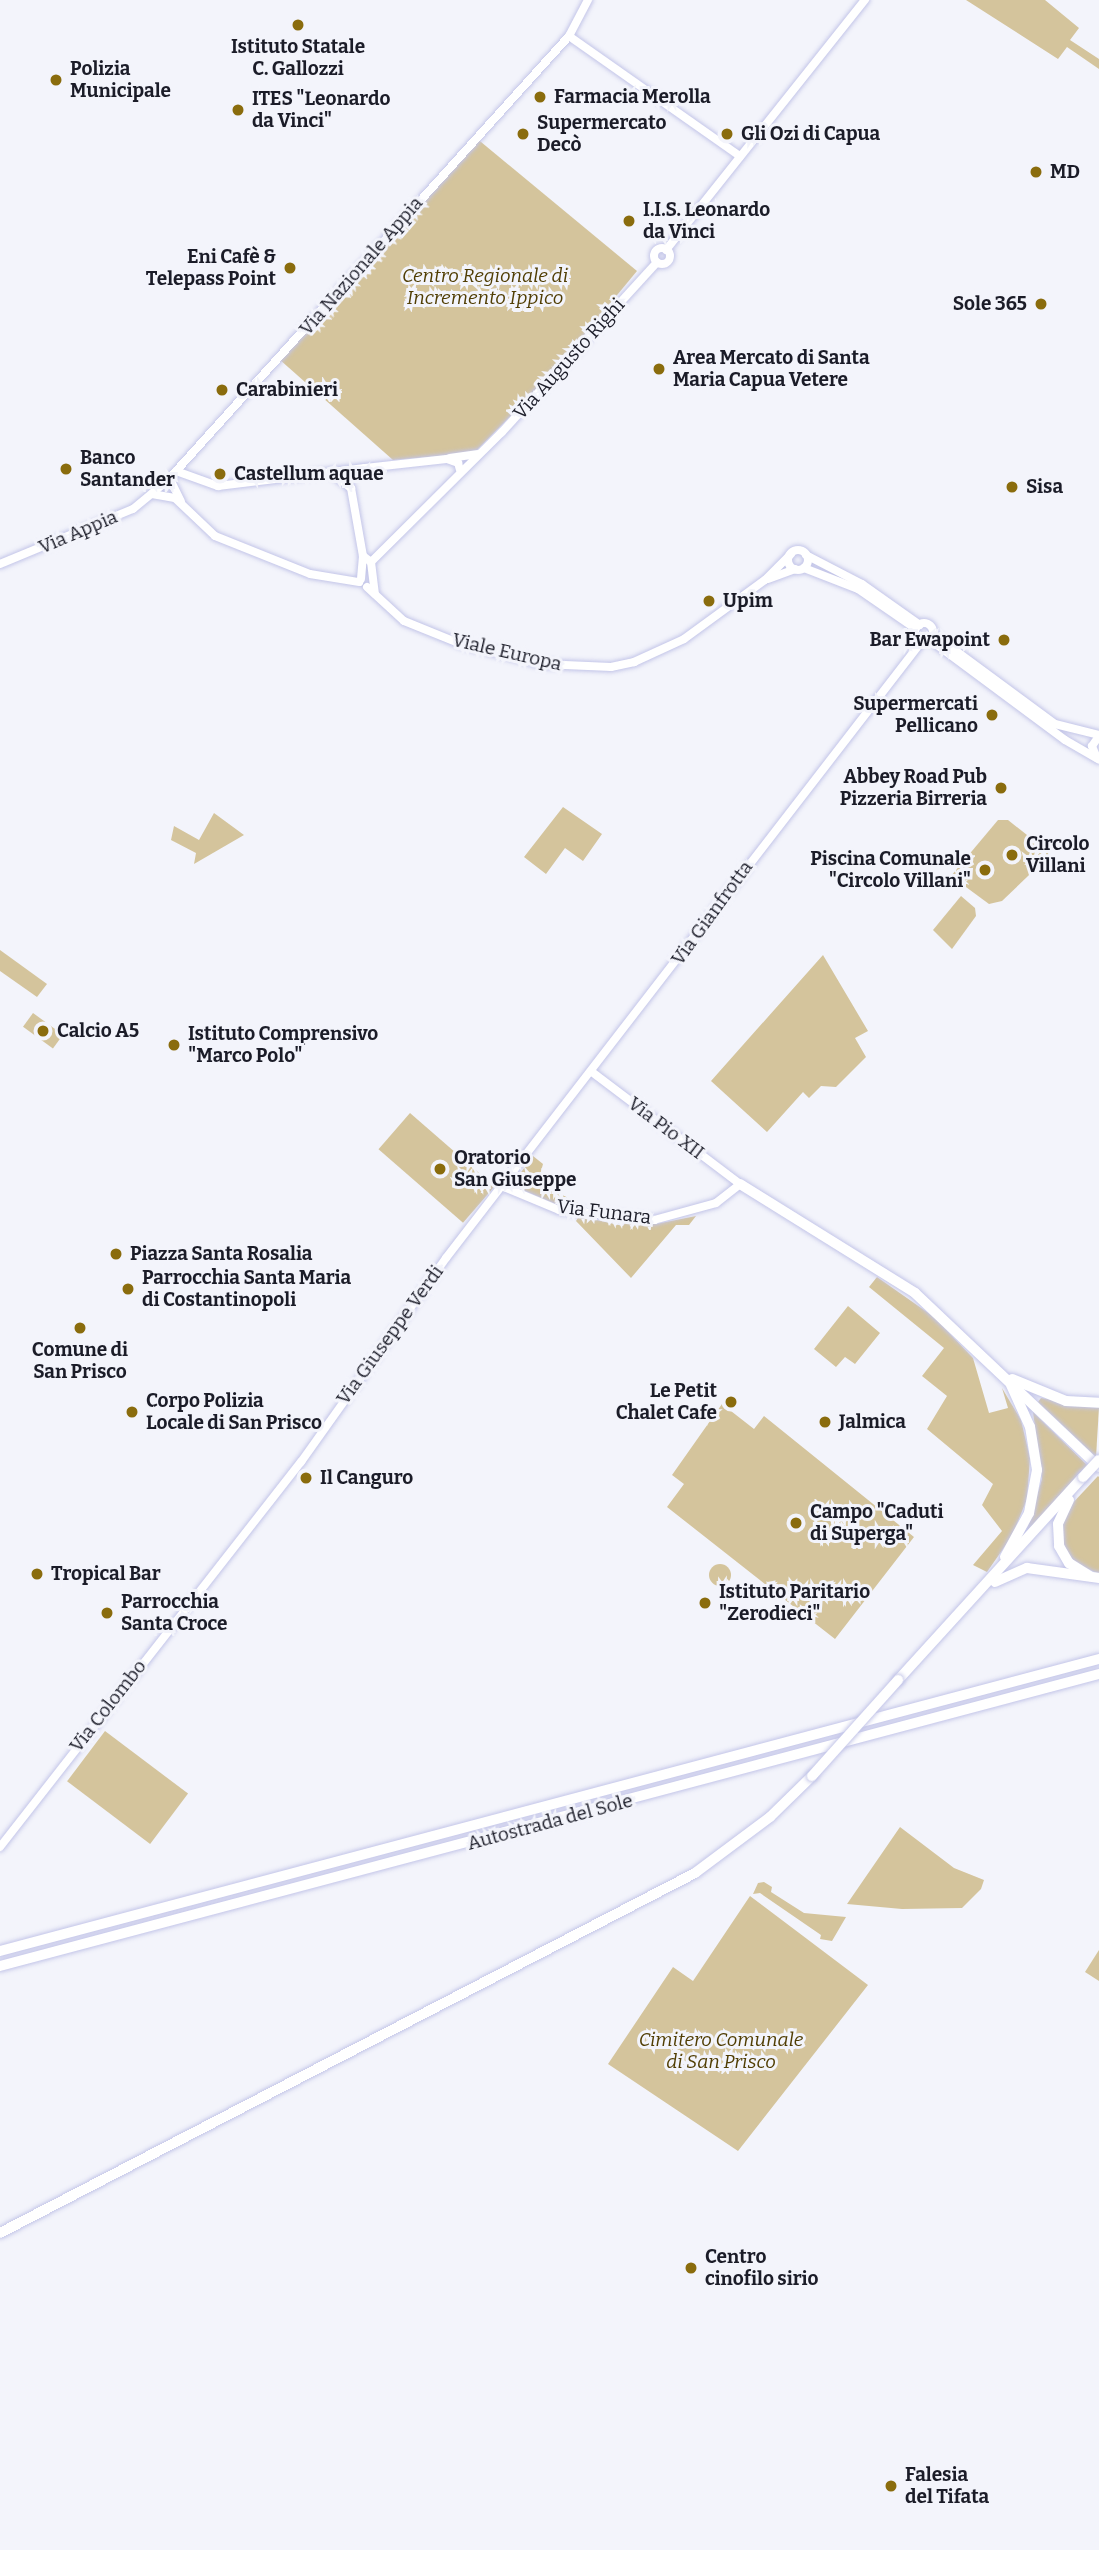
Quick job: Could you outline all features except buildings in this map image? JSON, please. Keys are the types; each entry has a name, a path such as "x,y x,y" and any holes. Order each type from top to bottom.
{"highway":[{"path":"0,2233 733,1848 812,1776 990,1579 1099,1464 915,1293 740,1184"},
{"path":"1005,1376 1066,1401 1099,1403"},
{"path":"990,1579 1018,1537 1037,1483 1034,1438 1005,1376"},
{"path":"1084,1479 1064,1507 1057,1538 1069,1563 1096,1578"},
{"path":"947,1628 998,1578 1013,1570 1036,1569 1096,1578"},
{"name":"Autostrada del Sole","path":"0,1951 1099,1659"},
{"name":"Autostrada del Sole","path":"0,1966 1099,1674"}],"street":[{"path":"588,0 575,18 569,36 740,156 865,0"},
{"name":"Via Nazionale Appia","path":"152,494 173,475 569,36"},
{"name":"Via Augusto Righi","path":"371,562 573,358 657,262 655,252 666,250 740,156"},
{"path":"331,472 345,480 351,488 363,556 363,583 310,574 215,536 183,504 173,475 198,477 218,486 331,472 447,459 478,454"},
{"path":"188,458 198,477"},
{"path":"447,459 458,463 460,470"},
{"path":"345,480 365,468"},
{"path":"152,494 183,504"},
{"name":"Via Appia","path":"0,564 133,509 152,494"},
{"path":"928,638 929,625 918,627 858,589 799,568 788,562 791,554 799,550 862,584 918,627 928,638 1065,740 1099,760"},
{"name":"Viale Europa","path":"363,583 404,621 461,644 585,669 634,662 684,639 765,580 791,554"},
{"path":"799,568 806,555"},
{"path":"363,556 371,562 375,594"},
{"name":"Viale Europa","path":"765,580 799,568"},
{"path":"928,638 1055,724 1099,735 1092,746 1099,760"},
{"name":"Via Gianfrotta","path":"504,1187 807,785 928,638"},
{"name":"Via Pio XII","path":"592,1072 740,1184"},
{"name":"Via Funara","path":"504,1187 559,1210 673,1218 716,1203 740,1184"},
{"name":"Via Giuseppe Verdi","path":"181,1613 301,1462 446,1258 504,1187"},
{"name":"Via Colombo","path":"0,1847 181,1613"}],"green space":[{"path":"966,0 1045,0 1079,28 1070,40 1099,59 1099,69 1067,47 1058,59"},
{"name":"Centro Regionale di Incremento Ippico","path":"475,137 637,271 551,375 474,453 393,460 279,359"},
{"path":"563,807 602,834 583,861 565,848 546,874 524,857"},
{"path":"214,813 244,835 194,864 196,853 171,840 174,826 199,840"},
{"path":"998,820 1008,820 1051,854 1002,901 989,904 951,876"},
{"path":"961,896 975,908 976,916 952,949 933,930"},
{"path":"0,950 47,984 37,997 0,971"},
{"path":"823,955 868,1031 855,1038 866,1057 836,1087 821,1086 809,1098 803,1092 767,1132 711,1081"},
{"name":"Calcio A5","path":"33,1013 63,1035 53,1049 23,1027"},
{"name":"Oratorio San Giuseppe","path":"410,1113 495,1186 463,1223 379,1149"},
{"path":"533,1156 543,1164 538,1182 546,1192 554,1191 583,1205 580,1209 563,1207 518,1188 516,1179"},
{"path":"579,1216 623,1226 626,1222 656,1224 696,1216 689,1225 676,1225 631,1278 576,1221"},
{"path":"877,1277 934,1317 973,1358 989,1413 1008,1408 1002,1388 1021,1420 1030,1458 1027,1499 1012,1536 987,1572 973,1565 1002,1531 982,1505 993,1484 927,1429 947,1396 922,1376 944,1348 869,1287"},
{"path":"848,1306 880,1333 855,1364 845,1357 836,1367 814,1349"},
{"path":"1041,1398 1099,1407 1096,1457 1038,1402"},
{"path":"722,1404 754,1429 764,1416 914,1537 835,1639 667,1507 684,1484 672,1475"},
{"path":"1033,1412 1087,1465 1026,1533 1042,1479"},
{"path":"1098,1476 1099,1574 1071,1561 1062,1540 1063,1519 1070,1506"},
{"path":"720,1564 728,1567 731,1575 728,1583 720,1586 712,1583 709,1575 712,1567"},
{"path":"105,1731 188,1794 150,1844 67,1781"},
{"path":"900,1827 954,1868 984,1880 981,1889 962,1908 902,1909 847,1904"},
{"path":"764,1882 772,1887 771,1892 804,1913 846,1917 832,1941 820,1939 821,1935 760,1893 753,1894 758,1883"},
{"name":"Cimitero Comunale di San Prisco","path":"750,1896 868,1985 738,2151 608,2064 673,1967 693,1981"},
{"path":"1099,1950 1099,1981 1085,1972"}],"place":[{"name":"Istituto Statale C. Gallozzi","path":"298,25"},
{"name":"Polizia Municipale","path":"56,80"},
{"name":"Farmacia Merolla","path":"540,97"},
{"name":"ITES \"Leonardo da Vinci\"","path":"238,110"},
{"name":"Supermercato Decò","path":"523,134"},
{"name":"Gli Ozi di Capua","path":"727,134"},
{"name":"MD","path":"1036,172"},
{"name":"I.I.S. Leonardo da Vinci","path":"629,221"},
{"name":"Eni Cafè & Telepass Point","path":"290,268"},
{"name":"Sole 365","path":"1041,304"},
{"name":"Area Mercato di Santa Maria Capua Vetere","path":"659,369"},
{"name":"Carabinieri","path":"222,390"},
{"name":"Banco Santander","path":"66,469"},
{"name":"Castellum aquae","path":"220,474"},
{"name":"Sisa","path":"1012,487"},
{"name":"Upim","path":"709,601"},
{"name":"Bar Ewapoint","path":"1004,640"},
{"name":"Supermercati Pellicano","path":"992,715"},
{"name":"Abbey Road Pub Pizzeria Birreria","path":"1001,788"},
{"name":"Circolo Villani","path":"1012,855"},
{"name":"Piscina Comunale \"Circolo Villani\"","path":"985,870"},
{"name":"Calcio A5","path":"43,1031"},
{"name":"Istituto Comprensivo \"Marco Polo\"","path":"174,1045"},
{"name":"Oratorio San Giuseppe","path":"440,1169"},
{"name":"Piazza Santa Rosalia","path":"116,1254"},
{"name":"Parrocchia Santa Maria di Costantinopoli","path":"128,1289"},
{"name":"Comune di San Prisco","path":"80,1328"},
{"name":"Le Petit Chalet Cafe","path":"731,1402"},
{"name":"Corpo Polizia Locale di San Prisco","path":"132,1412"},
{"name":"Jalmica","path":"825,1422"},
{"name":"Il Canguro","path":"306,1478"},
{"name":"Campo \"Caduti di Superga\"","path":"796,1523"},
{"name":"Tropical Bar","path":"37,1574"},
{"name":"Istituto Paritario \"Zerodieci\"","path":"705,1603"},
{"name":"Parrocchia Santa Croce","path":"107,1613"},
{"name":"Centro cinofilo sirio","path":"691,2268"},
{"name":"Falesia del Tifata","path":"891,2486"}]}
